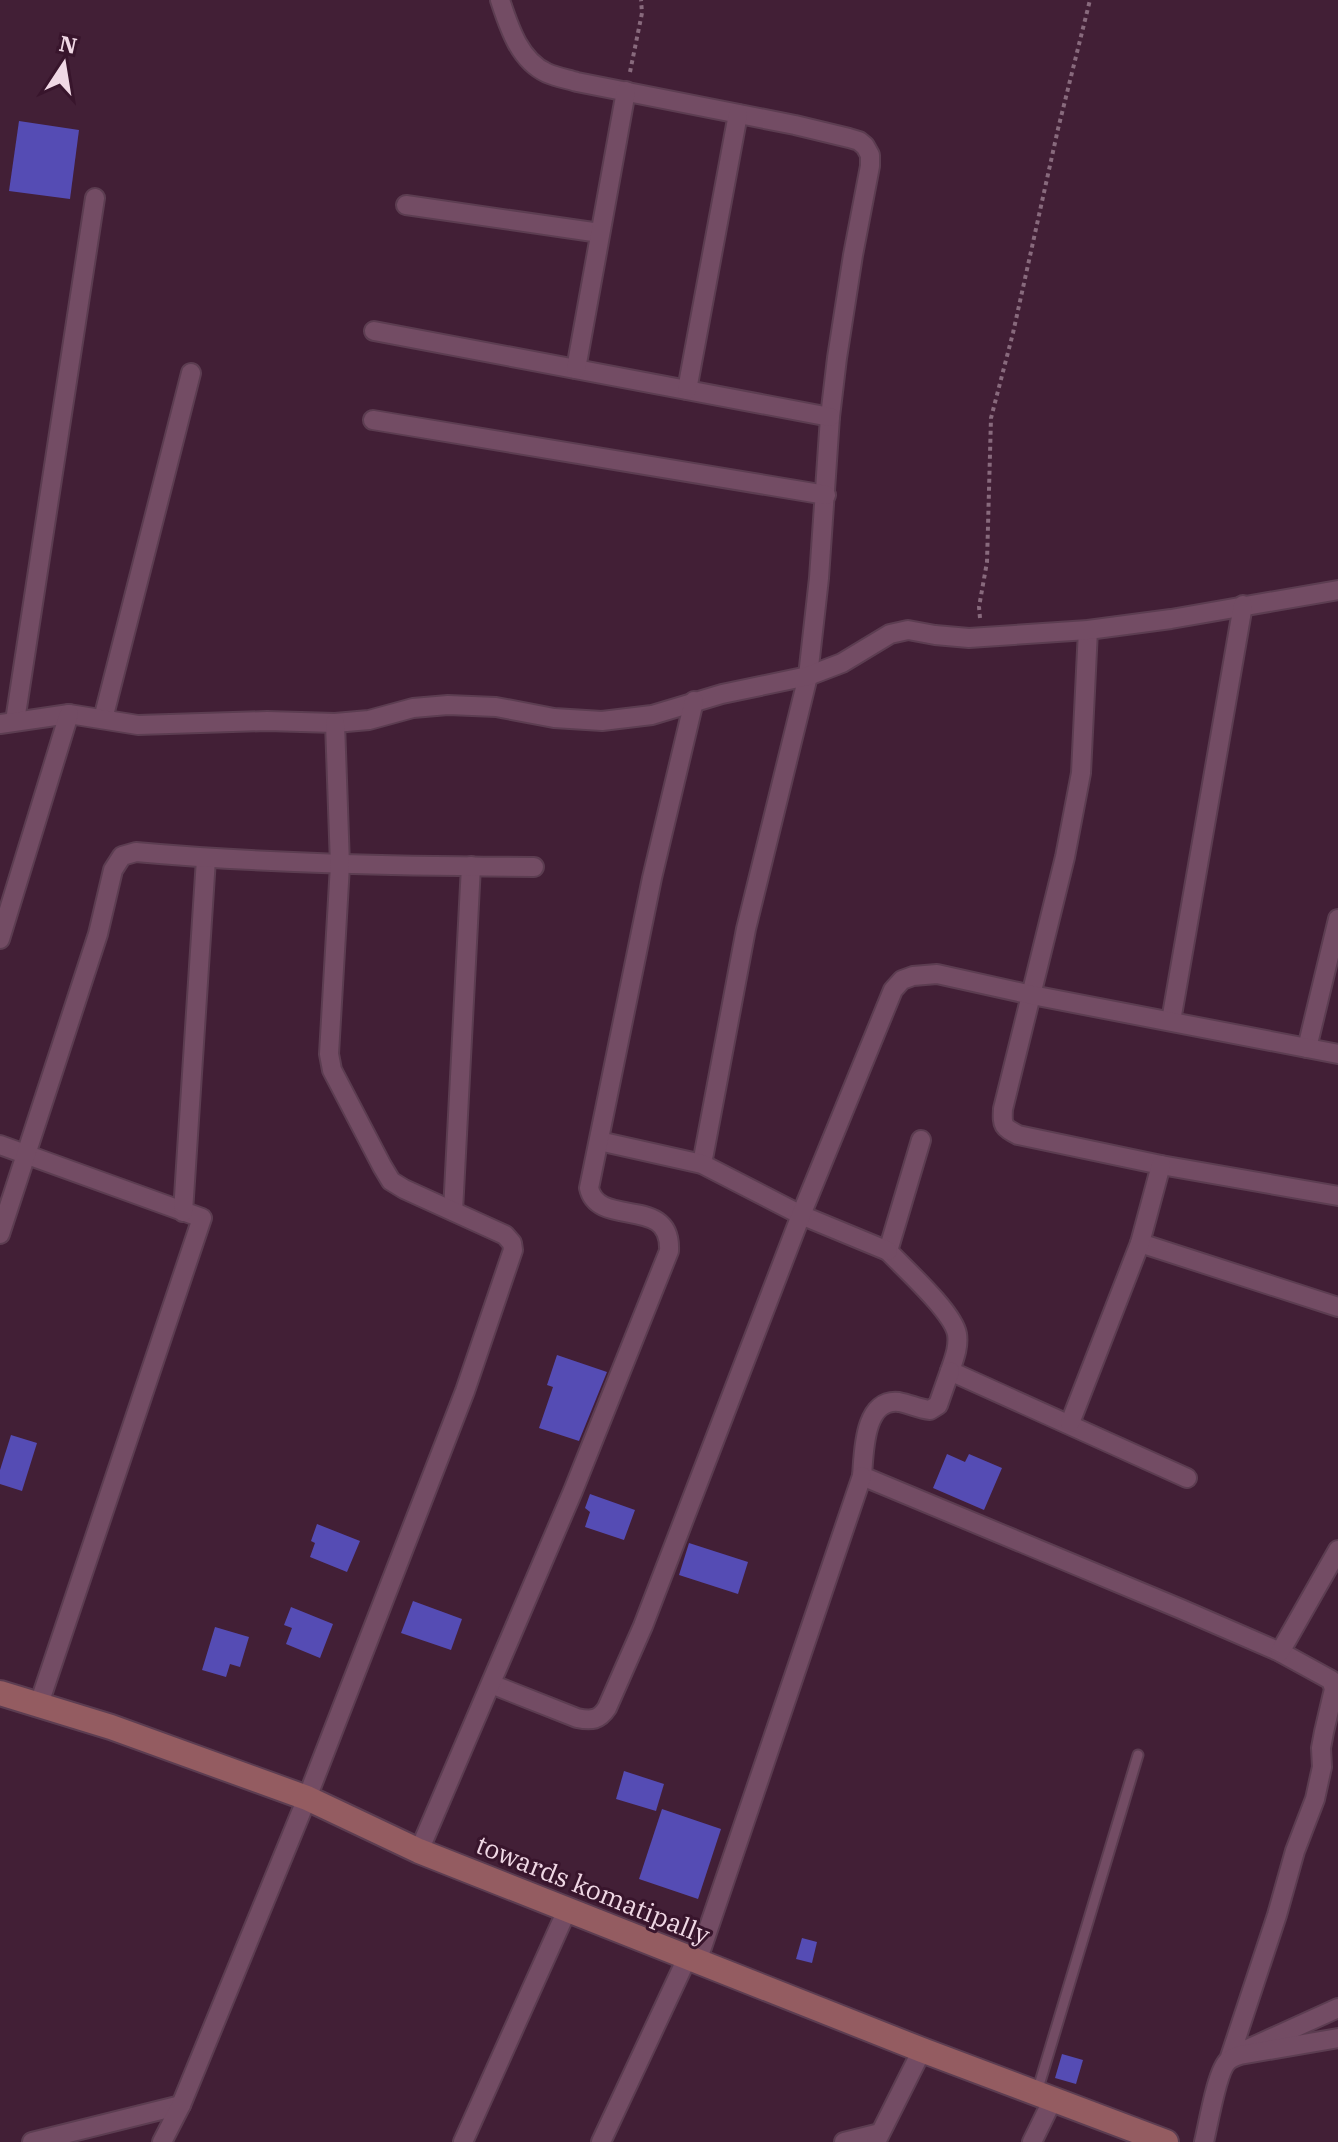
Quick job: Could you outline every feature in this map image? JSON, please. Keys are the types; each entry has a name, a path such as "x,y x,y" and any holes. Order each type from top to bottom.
{"street":[{"path":"500,0 523,53 546,72 577,82 849,138 859,141 870,155 830,417 819,578 808,676 746,929 702,1164"},
{"path":"576,369 626,91"},
{"path":"687,390 738,114"},
{"path":"95,198 7,723 69,714 138,725 267,721 335,723 369,720 413,708 448,705 496,707 554,718 602,721 652,715 694,701 808,676 842,663 890,634 908,630 981,637 1088,630 1338,590"},
{"path":"406,205 600,233"},
{"path":"374,331 830,417"},
{"path":"103,719 191,373"},
{"path":"373,420 826,495"},
{"path":"1171,1021 1243,605"},
{"path":"1088,630 1081,773 1065,857 1002,1121 1006,1129 1018,1135 1161,1165 1338,1196"},
{"path":"419,1851 573,1491 669,1251 668,1231 662,1224 597,1202 589,1188 652,878 694,701"},
{"path":"0,939 69,714"},
{"path":"162,2142 181,2105 307,1798 465,1391 512,1256 510,1238 391,1181 332,1070 329,1054 340,865 335,723"},
{"path":"0,1234 98,934 113,870 122,856 136,852 206,859 340,865 534,867"},
{"path":"183,1212 206,859"},
{"path":"453,1211 471,866"},
{"path":"1307,1048 1338,919"},
{"path":"491,1684 591,1721 600,1718 607,1708 643,1626 801,1215 893,990 902,980 937,974 1338,1054"},
{"path":"888,1251 921,1140"},
{"path":"599,1141 702,1164 801,1215 888,1251 948,1314 957,1331 957,1347 938,1405 930,1410 892,1402 872,1416 862,1476 692,1960 601,2142"},
{"path":"0,1145 202,1218 39,1704"},
{"path":"1070,1423 1140,1243 1161,1165"},
{"path":"1140,1243 1338,1307"},
{"path":"950,1371 1187,1478"},
{"path":"862,1476 1280,1652 1331,1680 1336,1690 1324,1732 1322,1767 1315,1799 1295,1851 1230,2057 1338,2008"},
{"path":"1280,1652 1338,1550"},
{"name":"towards komatipally","path":"0,1693 111,1727 307,1798 419,1851 1045,2096 1116,2133 1166,2142"},
{"path":"463,2142 567,1910"},
{"path":"1204,2142 1218,2081 1229,2059 1338,2038"},
{"path":"844,2142 878,2138 922,2050"},
{"path":"1032,2142 1045,2096"},
{"path":"32,2142 181,2105"}],"lane":[{"path":"1045,2096 1138,1755"}],"path":[{"path":"626,91 642,13 641,0"},
{"path":"981,637 979,607 987,562 991,418 1090,0"}],"building":[{"path":"19,121 79,130 70,199 9,191"},
{"path":"557,1355 607,1372 579,1441 539,1428 553,1387 547,1385"},
{"path":"11,1435 37,1443 22,1491 0,1484 0,1470"},
{"path":"947,1454 965,1462 969,1454 1002,1468 984,1510 933,1488"},
{"path":"590,1494 635,1510 624,1540 585,1527 590,1512 585,1508"},
{"path":"317,1524 360,1541 347,1572 310,1557"},
{"path":"689,1543 748,1562 738,1594 679,1575"},
{"path":"413,1601 462,1619 451,1650 401,1633"},
{"path":"291,1607 333,1624 320,1658 286,1644 292,1628 284,1625"},
{"path":"215,1627 249,1637 240,1667 230,1664 226,1677 202,1670"},
{"path":"624,1771 664,1784 656,1811 616,1799"},
{"path":"662,1809 721,1829 698,1899 639,1879"},
{"path":"802,1938 817,1942 812,1963 796,1959"},
{"path":"1062,2054 1083,2060 1076,2084 1055,2078"}]}
